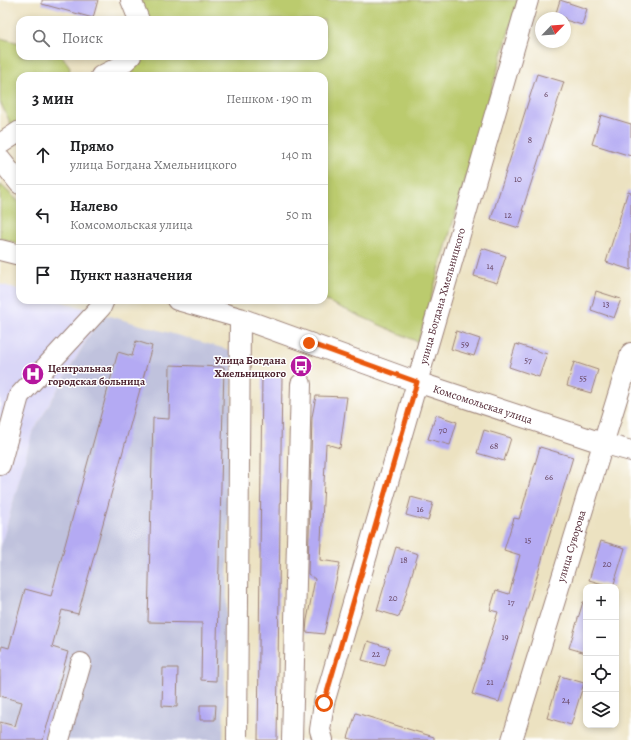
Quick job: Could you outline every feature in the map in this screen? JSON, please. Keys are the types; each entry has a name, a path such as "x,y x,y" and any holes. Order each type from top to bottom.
{"street":[{"path":"132,0 138,16"},
{"name":"улица Богдана Хмельницкого","path":"319,737 324,703 528,0"},
{"path":"110,72 119,67 127,60"},
{"path":"0,144 16,134"},
{"path":"0,159 16,179"},
{"path":"0,250 16,254"},
{"path":"0,465 19,396 102,304"},
{"name":"Комсомольская улица","path":"191,304 240,318 417,382 602,443 631,451"},
{"path":"215,304 240,318 237,740"},
{"name":"улица Суворова","path":"512,740 602,443 631,353"},
{"path":"292,740 301,384"},
{"path":"59,740 81,663"},
{"path":"293,684 303,713 319,737"}],"shaded area":[{"name":"Центральная городская больница","path":"0,284 16,289 16,304 69,304 102,313 32,434 0,550"},
{"path":"102,314 233,351 223,740 20,740 23,727 0,720 0,550 32,434"}],"green space":[{"path":"141,0 518,0 418,342 328,302 328,72 119,72 137,60 328,60 328,16 143,16"},
{"path":"0,38 16,42 16,60 65,60 70,67 69,72 16,72 16,126 13,128 0,102"},
{"path":"0,184 16,199 16,243 0,238"}],"building":[{"path":"42,0 98,0 94,16 86,16 42,4"},
{"path":"560,0 587,9 582,25 571,22 571,12 556,12"},
{"path":"537,74 564,82 522,211 524,211 519,228 491,219"},
{"path":"601,115 631,124 631,156 592,144"},
{"path":"628,191 631,192 631,270 606,262"},
{"path":"482,248 506,256 497,283 474,276"},
{"path":"596,291 621,299 614,318 591,310"},
{"path":"456,331 480,339 474,356 451,349"},
{"path":"136,341 152,346 78,614 62,610 52,647 68,652 43,740 0,740 0,722 15,726 22,702 0,696 0,654 2,646 9,648 25,589 51,596 118,352 132,356"},
{"path":"516,344 547,354 539,377 509,367"},
{"path":"574,362 598,370 591,393 567,386"},
{"path":"170,365 224,367 216,681 201,680 202,623 148,622 153,418 169,419"},
{"path":"262,376 282,377 277,740 258,740"},
{"path":"316,396 347,397 340,448 326,444 320,560 340,563 324,634 306,632 315,579 308,574 312,417"},
{"path":"436,415 457,422 450,445 428,439"},
{"path":"484,430 511,438 504,461 477,453"},
{"path":"540,447 573,457 499,702 472,694 498,612 490,610 496,590 509,594 520,555 504,550 514,518 519,519"},
{"path":"411,497 433,503 428,521 406,515"},
{"path":"601,541 625,548 614,584 603,584 589,580"},
{"path":"396,547 418,554 399,617 377,610"},
{"path":"583,602 583,652 569,648"},
{"path":"368,641 390,648 385,666 362,660"},
{"path":"163,668 178,668 177,707 162,706"},
{"path":"560,676 583,683 571,725 547,718"},
{"path":"200,705 216,705 215,720 200,720"},
{"path":"356,713 434,737 434,740 355,740 348,738"}],"place":[{"name":"Улица Богдана Хмельницкого","path":"301,366"},
{"name":"Центральная городская больница","path":"33,374"}],"route":[{"path":"309,343 417,382 324,703"}]}
